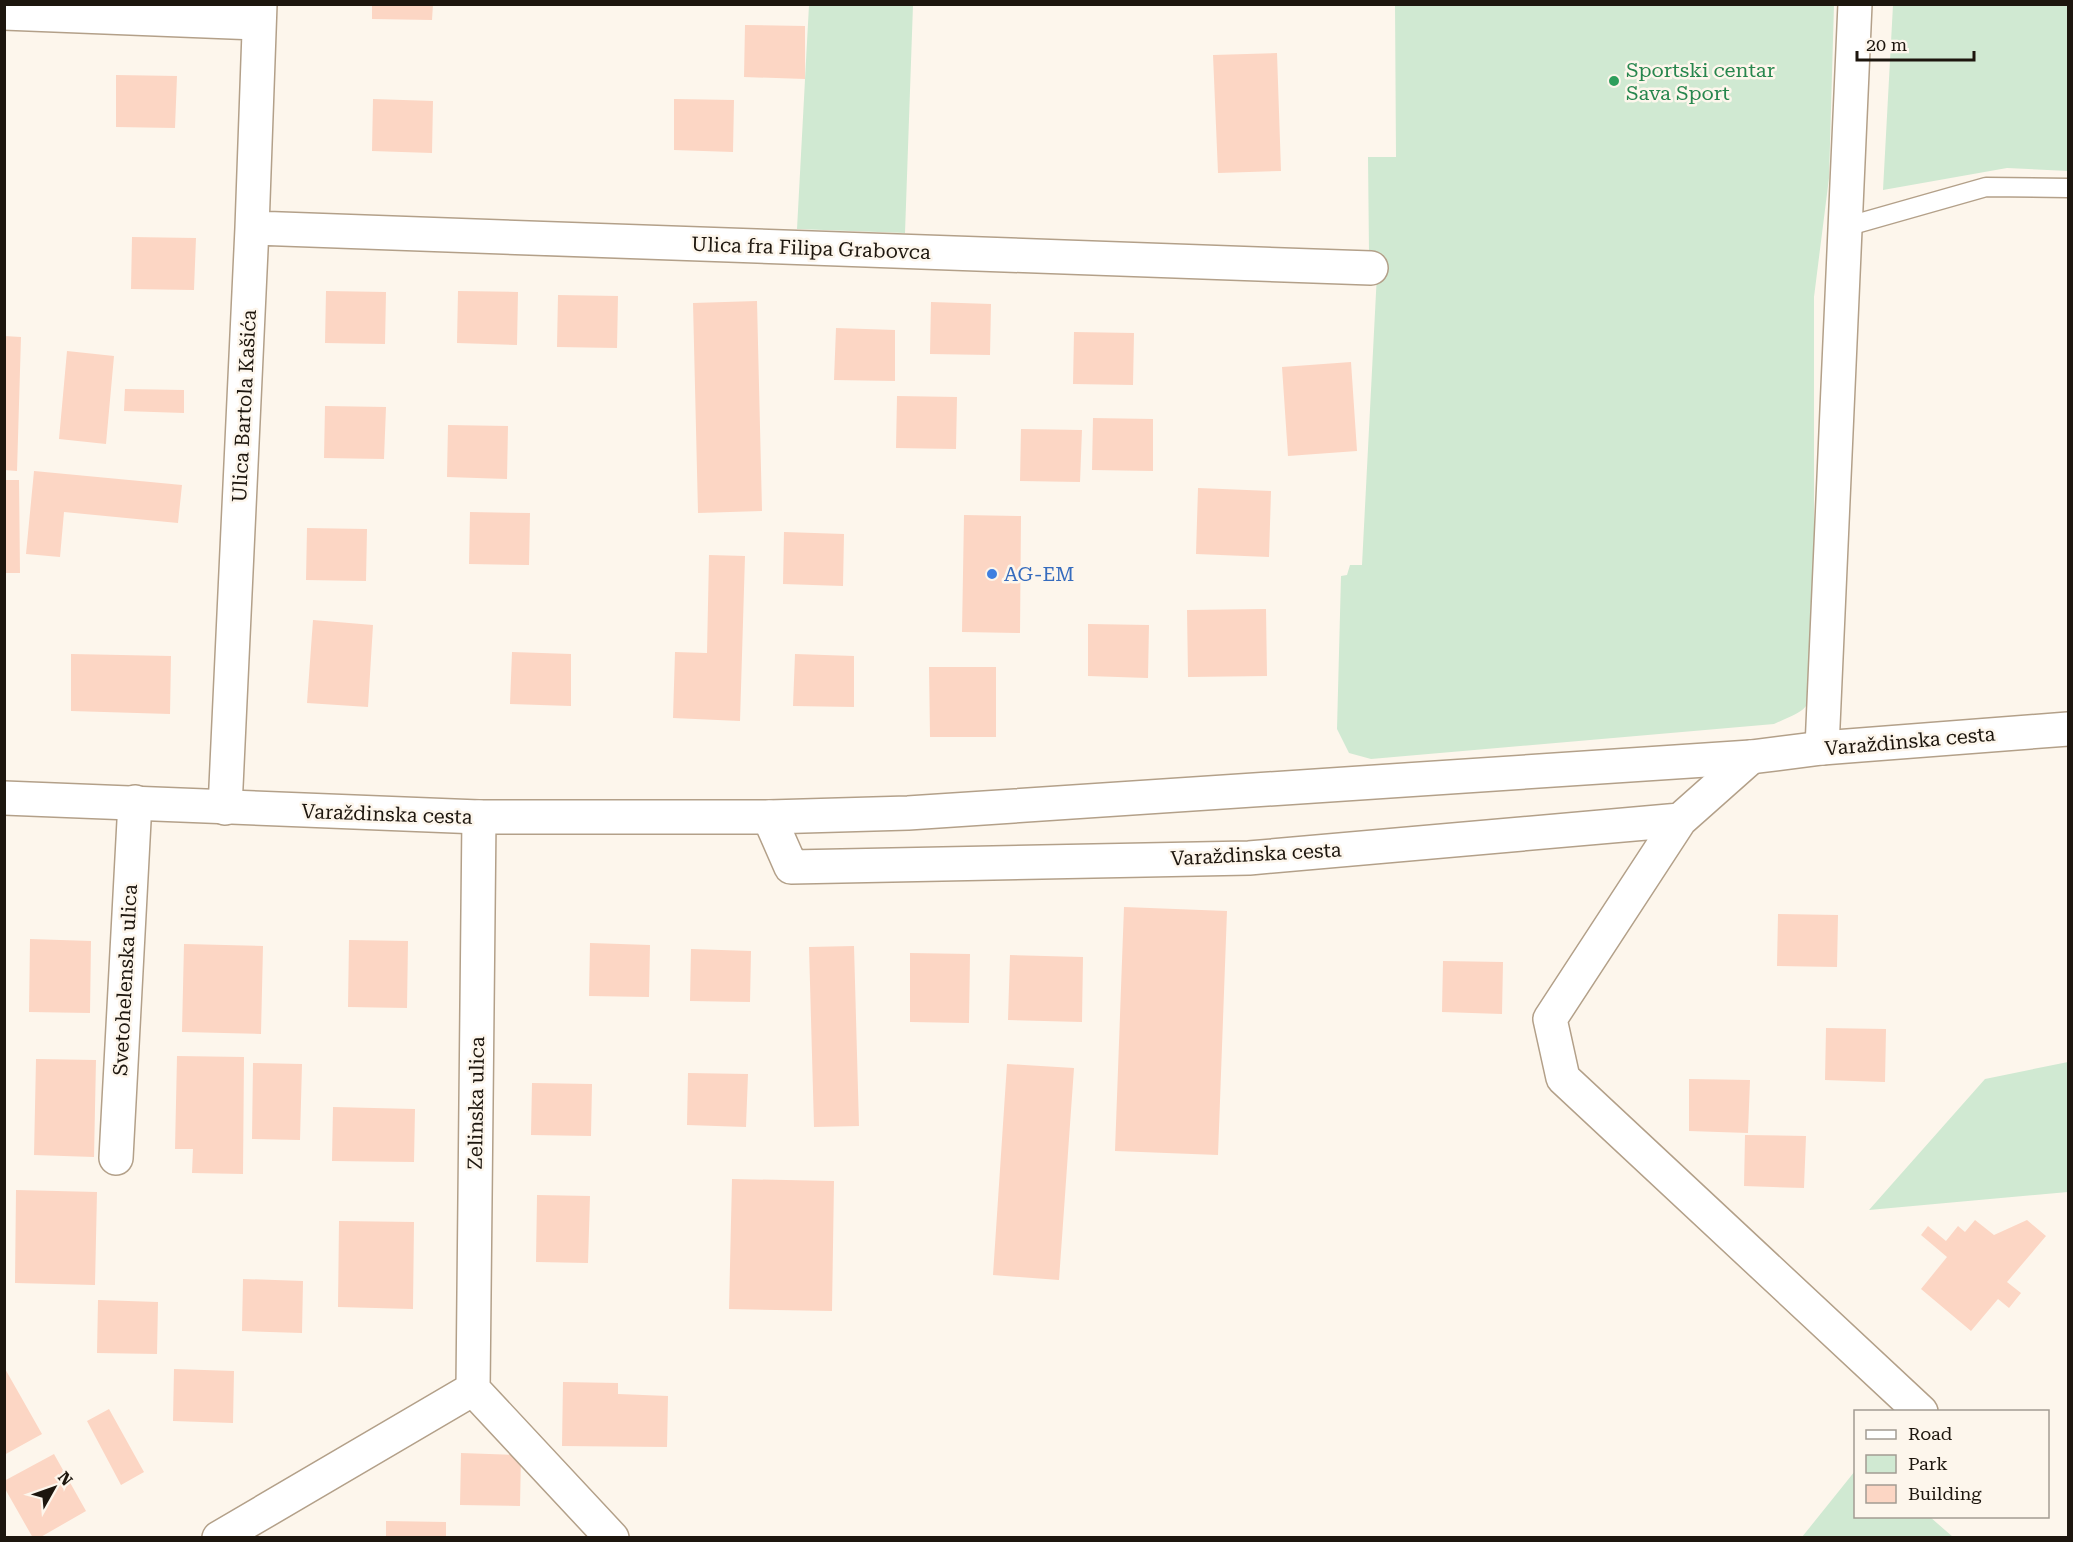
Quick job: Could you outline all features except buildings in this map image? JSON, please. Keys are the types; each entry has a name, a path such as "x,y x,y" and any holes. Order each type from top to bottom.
{"street":[{"path":"1822,748 1855,4"},
{"path":"4,13 260,14"},
{"name":"Ulica Bartola Kašića","path":"225,807 260,14"},
{"name":"Ulica fra Filipa Grabovca","path":"252,228 1371,268"},
{"name":"Varaždinska cesta","path":"4,798 479,817 769,817 908,813 1751,757 1822,748 2068,729"},
{"path":"1751,757 1680,820 1550,1019 1563,1078 1918,1410"},
{"name":"Svetohelenska ulica","path":"116,1158 135,802"},
{"name":"Zelinska ulica","path":"473,1389 479,817"},
{"name":"Varaždinska cesta","path":"769,817 791,867 1249,858 1680,820"},
{"path":"219,1538 473,1389 612,1538"}],"lane":[{"path":"1845,227 1986,186 2068,188"}],"green space":[{"path":"809,5 913,5 905,233 797,229"},
{"path":"1395,5 1834,5 1829,178 1814,297 1814,676 1808,703 1793,716 1774,724 1371,759 1349,753 1337,729 1341,576 1347,575 1350,565 1362,565 1378,254 1369,252 1368,157 1396,157"},
{"path":"1893,5 2068,5 2068,171 2007,168 1883,190"},
{"path":"2068,1062 2068,1192 1869,1210 1985,1079"},
{"path":"1854,1472 1854,1518 1931,1518 1953,1537 1802,1537"}],"place":[{"name":"Sportski centar Sava Sport","path":"1614,81"},
{"name":"AG-EM","path":"992,574"}]}
